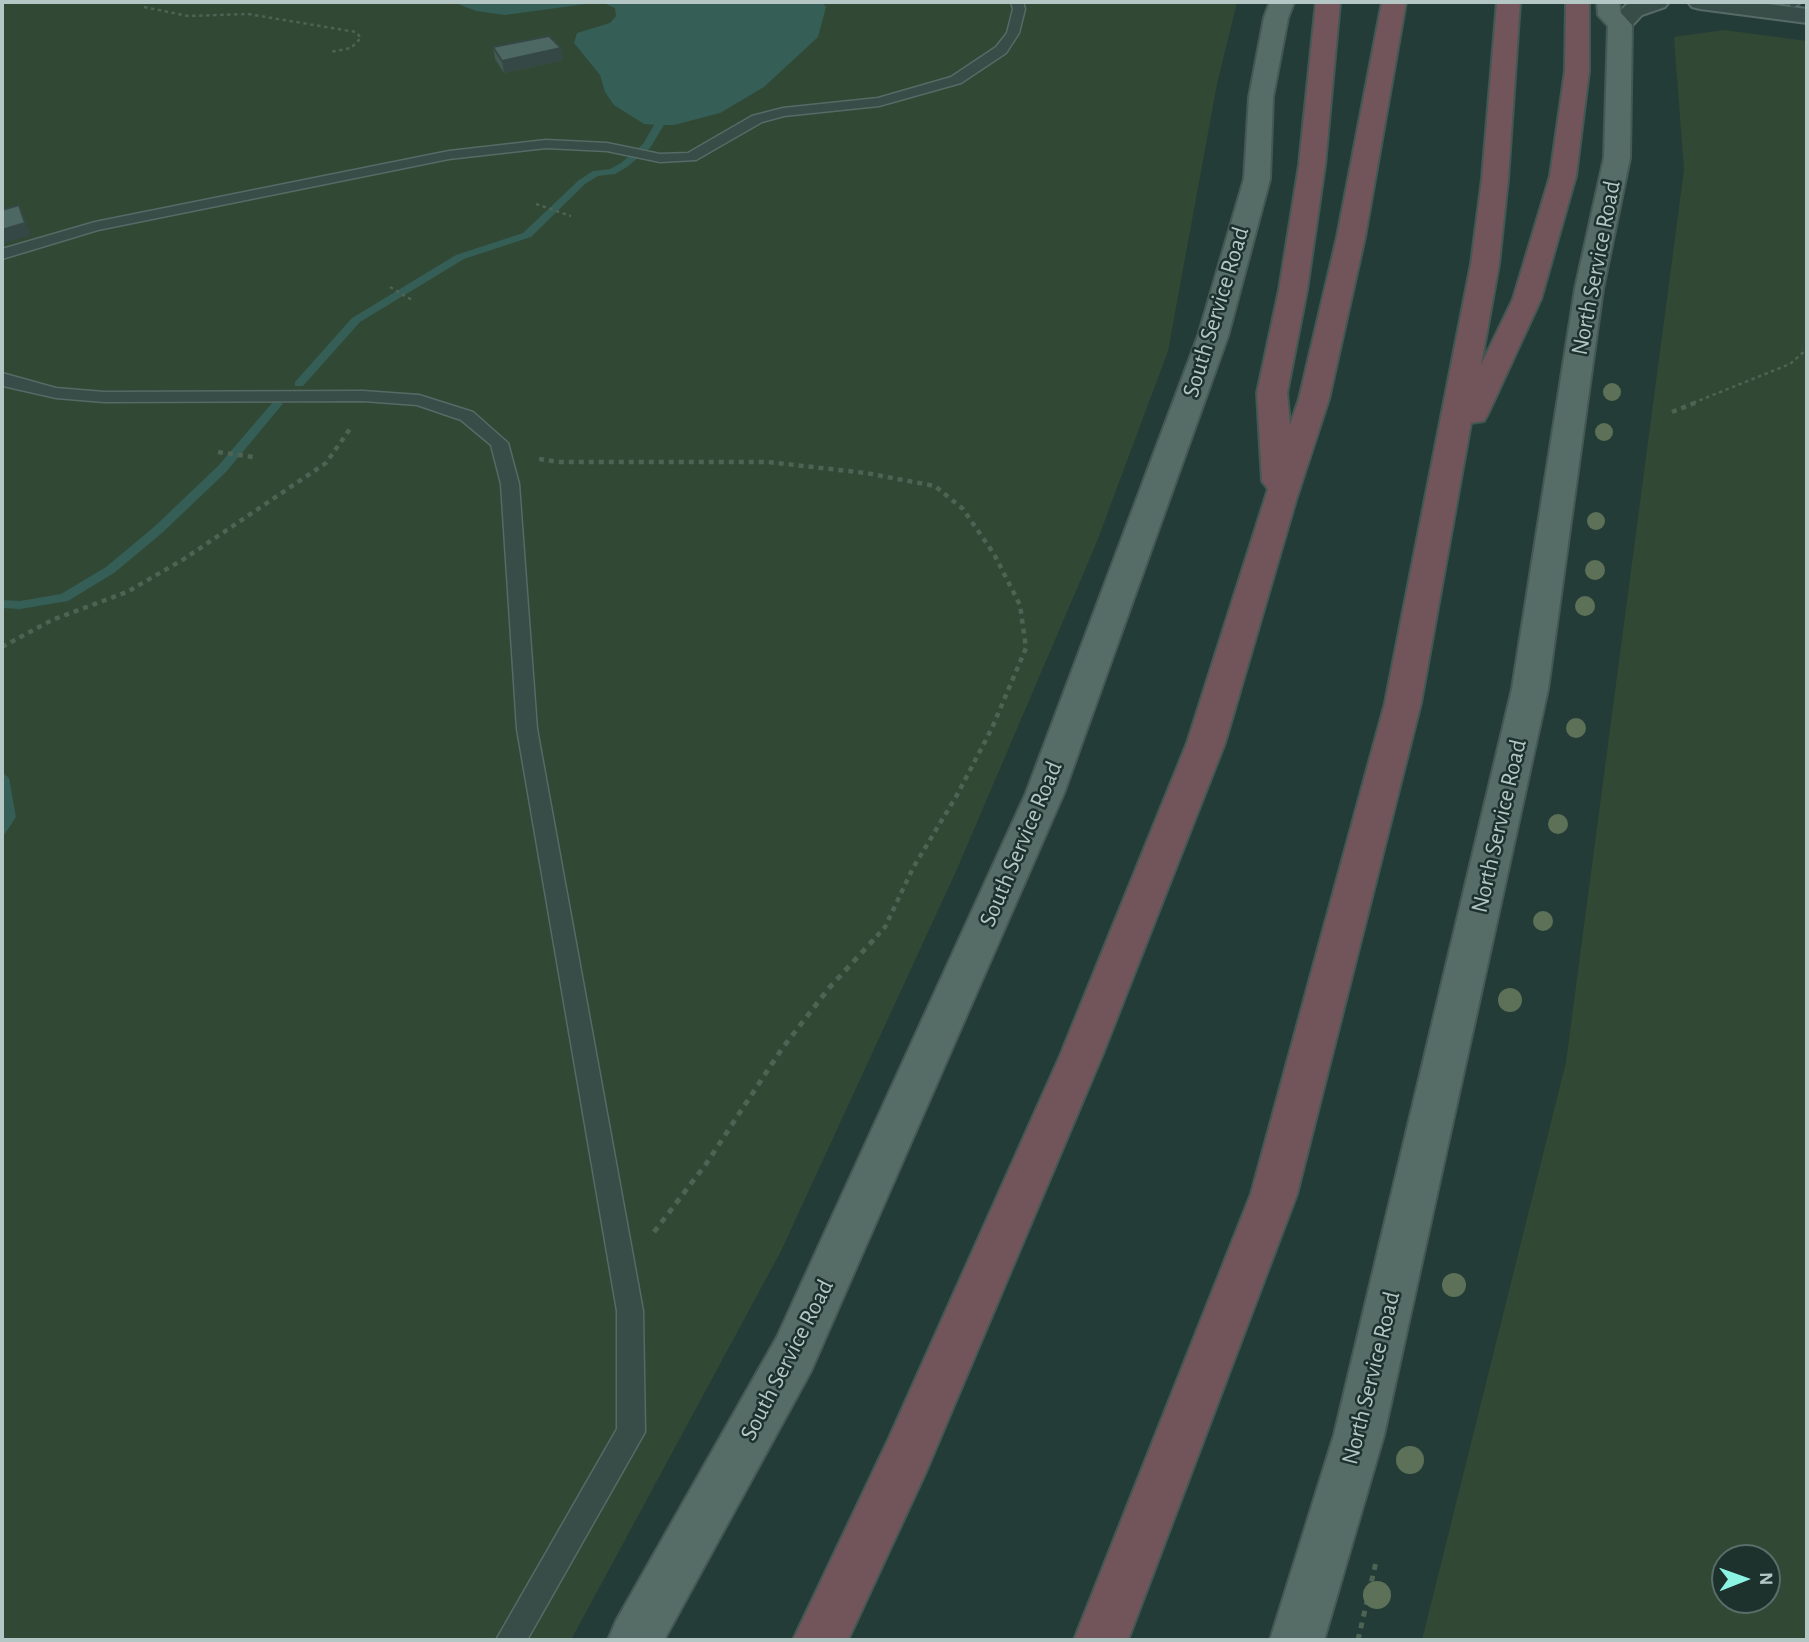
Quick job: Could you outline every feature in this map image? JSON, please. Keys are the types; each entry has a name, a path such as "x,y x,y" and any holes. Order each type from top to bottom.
{"highway":[{"path":"1280,500 1272,393 1293,290 1312,165 1328,2"},
{"path":"820,1640 908,1456 1086,1044 1206,743 1314,398 1351,237 1394,2"},
{"path":"1101,1640 1274,1195 1403,703 1485,264 1495,179 1508,2"},
{"path":"1449,467 1527,299 1563,176 1577,71 1578,2"}],"main road":[{"name":"South Service Road","path":"635,1640 794,1354 1045,793 1213,336 1257,179 1261,97 1276,18 1282,2"},
{"name":"North Service Road","path":"1297,1640 1359,1435 1530,689 1589,289 1617,158 1614,13"}],"street":[{"path":"1614,13 1657,2"},
{"path":"1700,2 1807,16"},
{"path":"1788,2 1807,5"}],"lane":[{"path":"2,254 95,226 449,155 546,144 607,147 650,156 691,157 757,119 783,112 879,102 956,80 1001,50 1013,33 1019,9 1017,2"},
{"path":"2,378 56,393 104,397 363,396 419,400 467,416 499,443 510,484 527,729 630,1311 631,1432 511,1640"}],"path":[{"path":"144,7 188,16 248,14 356,32 361,38 351,48 330,52"},
{"path":"536,204 571,216"},
{"path":"390,287 412,300"},
{"path":"1672,412 1790,364 1807,349"},
{"path":"2,647 52,620 127,592 270,502 326,463 350,430 363,396"},
{"path":"501,451 559,463 768,462 866,473 935,486 963,509 994,554 1020,605 1026,648 992,728 957,795 913,868 885,927 829,988 781,1050 706,1164 624,1272"},
{"path":"218,452 253,457"}],"shaded area":[{"path":"2,2 1237,2 1217,84 1168,351 1096,544 957,869 781,1251 571,1640 2,1640"},
{"path":"453,2 822,2 826,7 818,37 764,87 720,113 674,125 659,125 644,124 614,105 605,92 600,75 574,43 577,33 610,23 616,16 615,8 606,4 586,4 505,15 476,11"},
{"path":"1724,30 1807,41 1807,1640 1422,1640 1566,1062 1684,170 1674,37"},
{"path":"2,772 9,778 16,817 2,838"}],"building":[{"path":"549,36 561,48 502,61 493,47"},
{"path":"19,205 25,223 2,230 2,210"}],"waterway":[{"path":"299,384 356,320 460,257 527,235 582,182 596,173 612,172 624,165 647,146 659,125 662,109"},
{"path":"2,604 20,605 64,598 110,570 158,530 222,469 277,404"}]}
